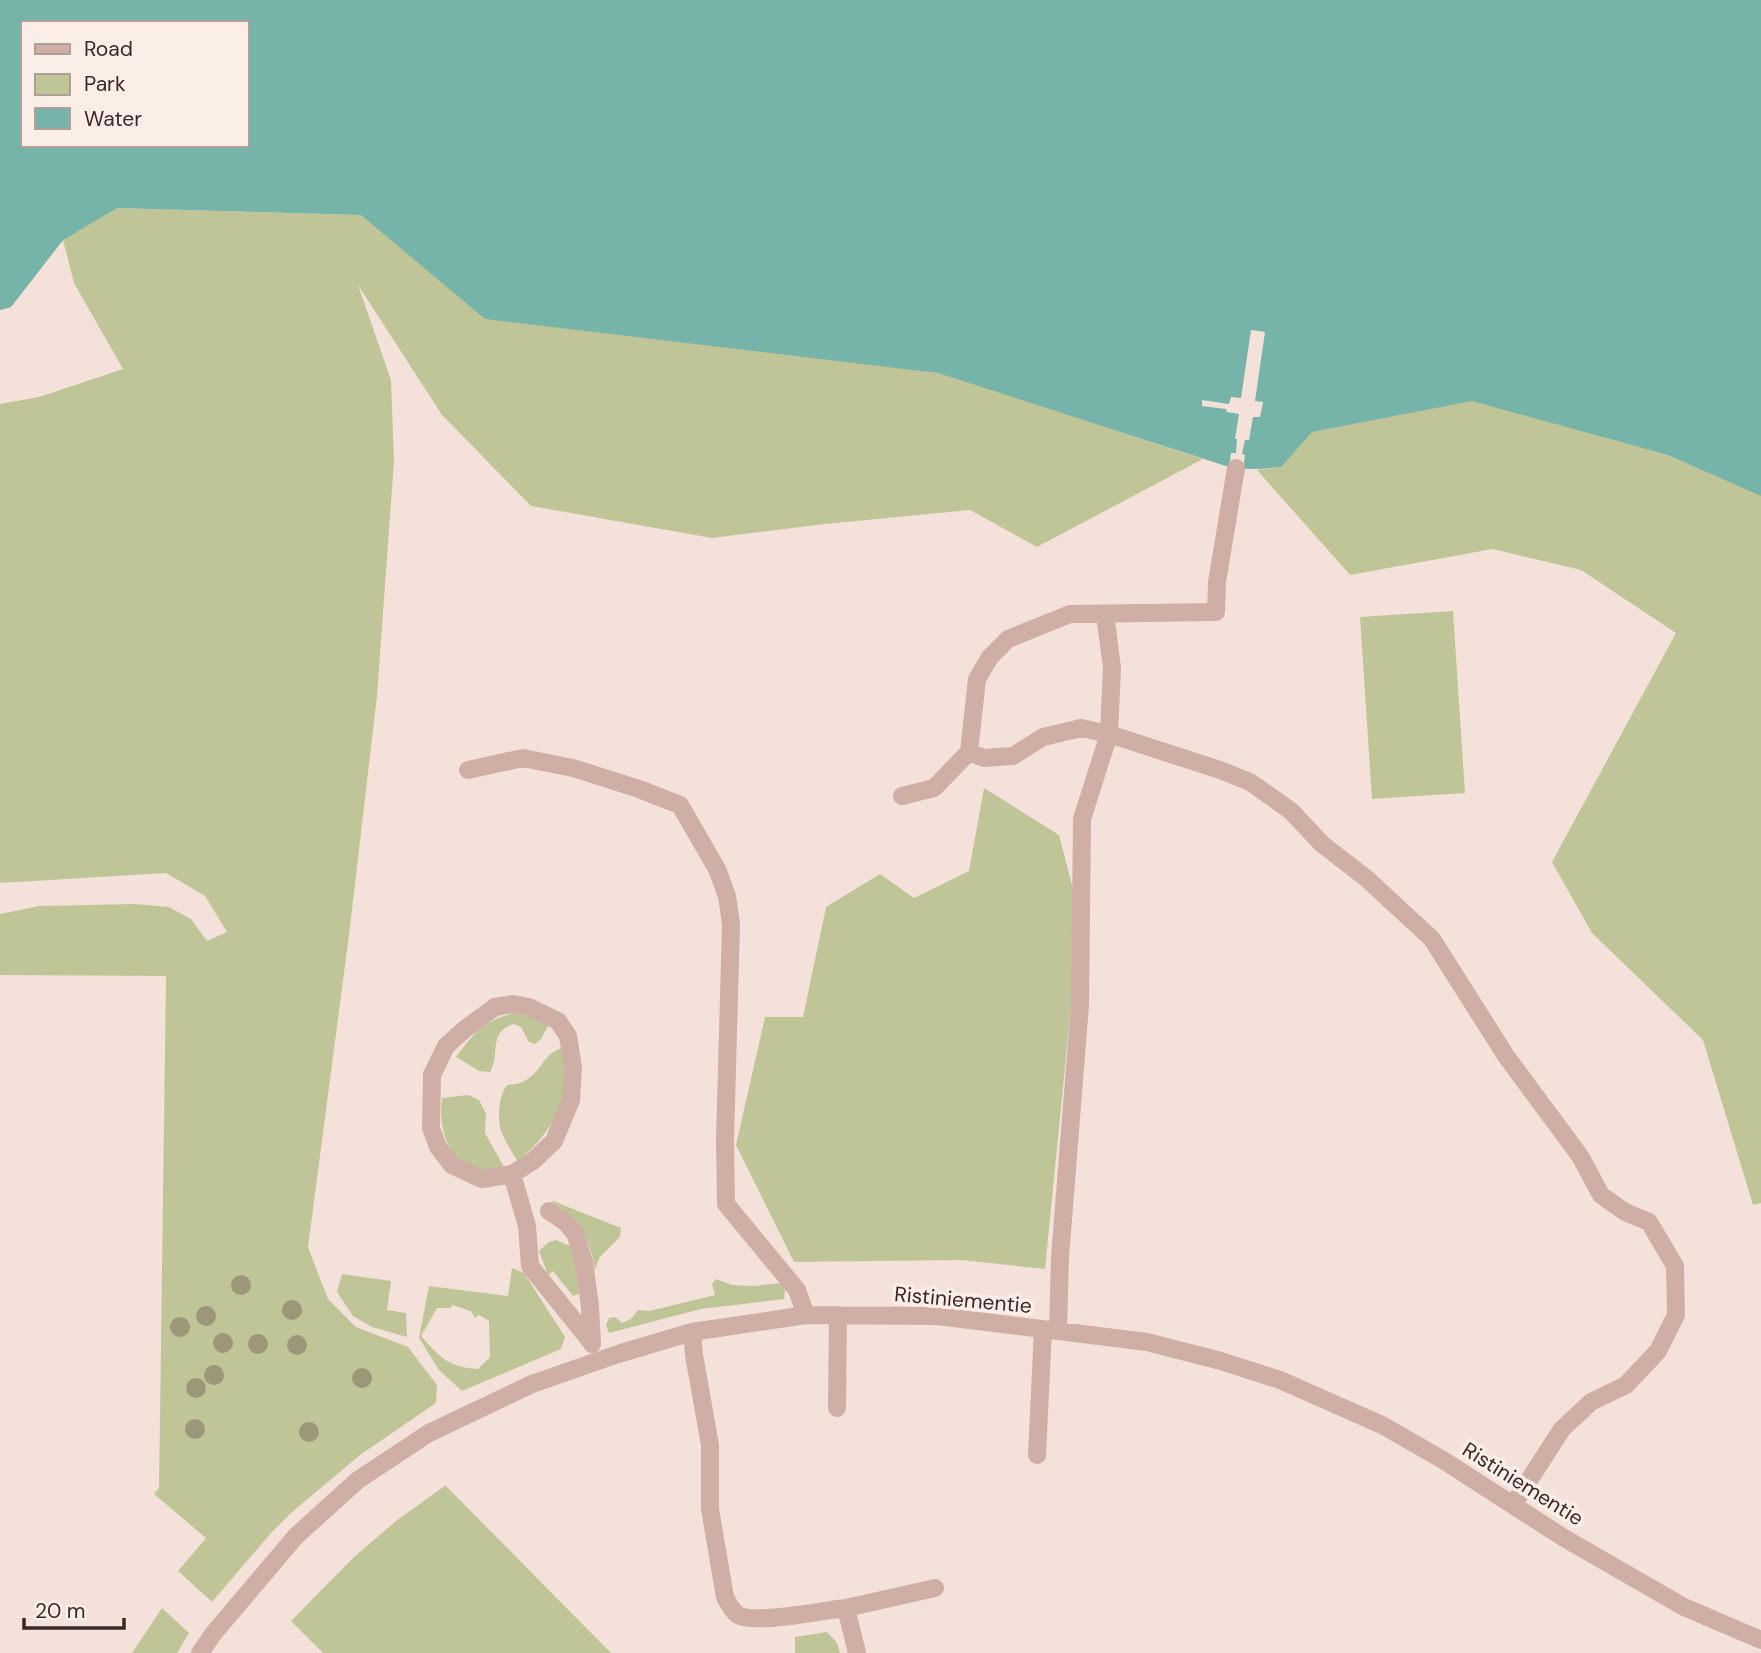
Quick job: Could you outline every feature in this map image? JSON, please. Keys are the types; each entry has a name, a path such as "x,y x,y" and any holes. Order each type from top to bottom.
{"street":[{"path":"902,796 934,788 969,752 977,679 989,657 1007,639 1070,614 1216,612 1217,582 1236,468"},
{"path":"1037,1455 1060,1257 1080,1005 1082,819 1109,734 1112,668 1105,614"},
{"path":"969,752 984,758 1013,756 1043,737 1081,728 1109,734 1250,782 1291,811 1322,844 1366,878 1432,939 1506,1056 1580,1156 1601,1195 1625,1212 1649,1222 1675,1266 1676,1315 1658,1351 1626,1385 1591,1402 1562,1429 1513,1505"},
{"path":"468,769 523,758 573,768 680,805 717,869 727,896 731,924 725,1140 726,1204 797,1290 806,1315"},
{"path":"513,1004 529,1007 558,1021 569,1036 573,1068 571,1100 554,1141 533,1161 512,1174 482,1179 452,1166 438,1147 431,1128 430,1098 432,1075 446,1046 495,1007 513,1004"},
{"path":"512,1174 527,1226 530,1266 592,1343"},
{"path":"549,1211 564,1220 575,1233 584,1262 592,1343 597,1362"},
{"name":"Ristiniementie","path":"200,1653 296,1536 358,1480 429,1433 532,1384 692,1332 806,1315 937,1316 1147,1342 1280,1380 1382,1425 1443,1460 1564,1538 1684,1607 1761,1640"},
{"path":"836,1408 838,1315"},
{"path":"692,1332 710,1445 710,1509 725,1597 731,1608 747,1618 761,1619 846,1608 935,1588"},
{"path":"846,1608 857,1653"}],"green space":[{"path":"350,179 1203,459 1037,547 970,510 712,538 531,506 442,415 358,285 391,380 394,461 377,696 308,1247 328,1299 356,1327 408,1347 437,1385 436,1403 360,1455 291,1513 212,1602 178,1571 206,1538 154,1494 159,1488 166,976 0,975 0,914 39,906 135,904 169,907 191,919 207,941 227,932 205,896 166,873 0,883 0,404 39,397 123,369 74,283 63,240 11,307 0,310 0,194 117,208 360,215"},
{"path":"1267,386 1761,413 1761,1203 1753,1205 1703,1040 1592,933 1552,862 1676,633 1581,570 1493,549 1350,575 1257,470 1281,467"},
{"path":"1453,611 1465,793 1372,799 1360,617"},
{"path":"984,788 1059,835 1080,916 1045,1269 961,1260 794,1262 736,1145 765,1017 803,1017 826,907 880,874 914,898 969,871"},
{"path":"515,1013 535,1018 548,1026 535,1044 529,1042 521,1027 514,1024 500,1032 497,1038 490,1072 479,1071 456,1057 481,1028 495,1019"},
{"path":"562,1048 565,1082 558,1110 541,1138 518,1162 501,1131 499,1113 502,1095 507,1085 530,1078 550,1055"},
{"path":"468,1095 479,1100 486,1114 485,1133 504,1167 488,1171 471,1168 461,1162 448,1144 442,1121 442,1098"},
{"path":"553,1201 621,1228 620,1237 599,1258 595,1270 582,1231"},
{"path":"556,1240 570,1246 577,1265 579,1294 573,1296 553,1271 548,1275 539,1251 549,1242"},
{"path":"512,1268 524,1273 565,1337 561,1349 462,1391 439,1370 419,1338 429,1286 508,1296","holes":["452,1305 471,1311 475,1318 479,1315 489,1321 490,1357 478,1369 459,1366 446,1360 421,1336 437,1308 451,1308"]},
{"path":"342,1274 391,1281 387,1310 406,1313 407,1337 372,1327 353,1316 337,1292"},
{"path":"716,1279 732,1285 781,1283 785,1291 784,1299 701,1309 609,1333 606,1325 609,1318 615,1317 622,1323 631,1319 638,1310 649,1311 715,1295 712,1284"},
{"path":"446,1485 611,1653 323,1653 291,1621 354,1557 396,1521"},
{"path":"162,1608 189,1633 177,1653 132,1653"},
{"path":"827,1632 837,1643 840,1653 795,1653 795,1637"}],"water":[{"path":"0,0 1761,0 1761,496 1668,455 1472,401 1312,432 1281,467 1242,469 938,373 485,319 361,215 117,208 63,240 11,307 0,310"}],"pier":[{"path":"1251,330 1265,332 1255,401 1263,402 1260,417 1253,417 1249,440 1245,440 1243,469 1229,467 1231,453 1236,453 1239,414 1227,412 1226,409 1202,406 1202,400 1229,404 1231,397 1241,398"}]}
